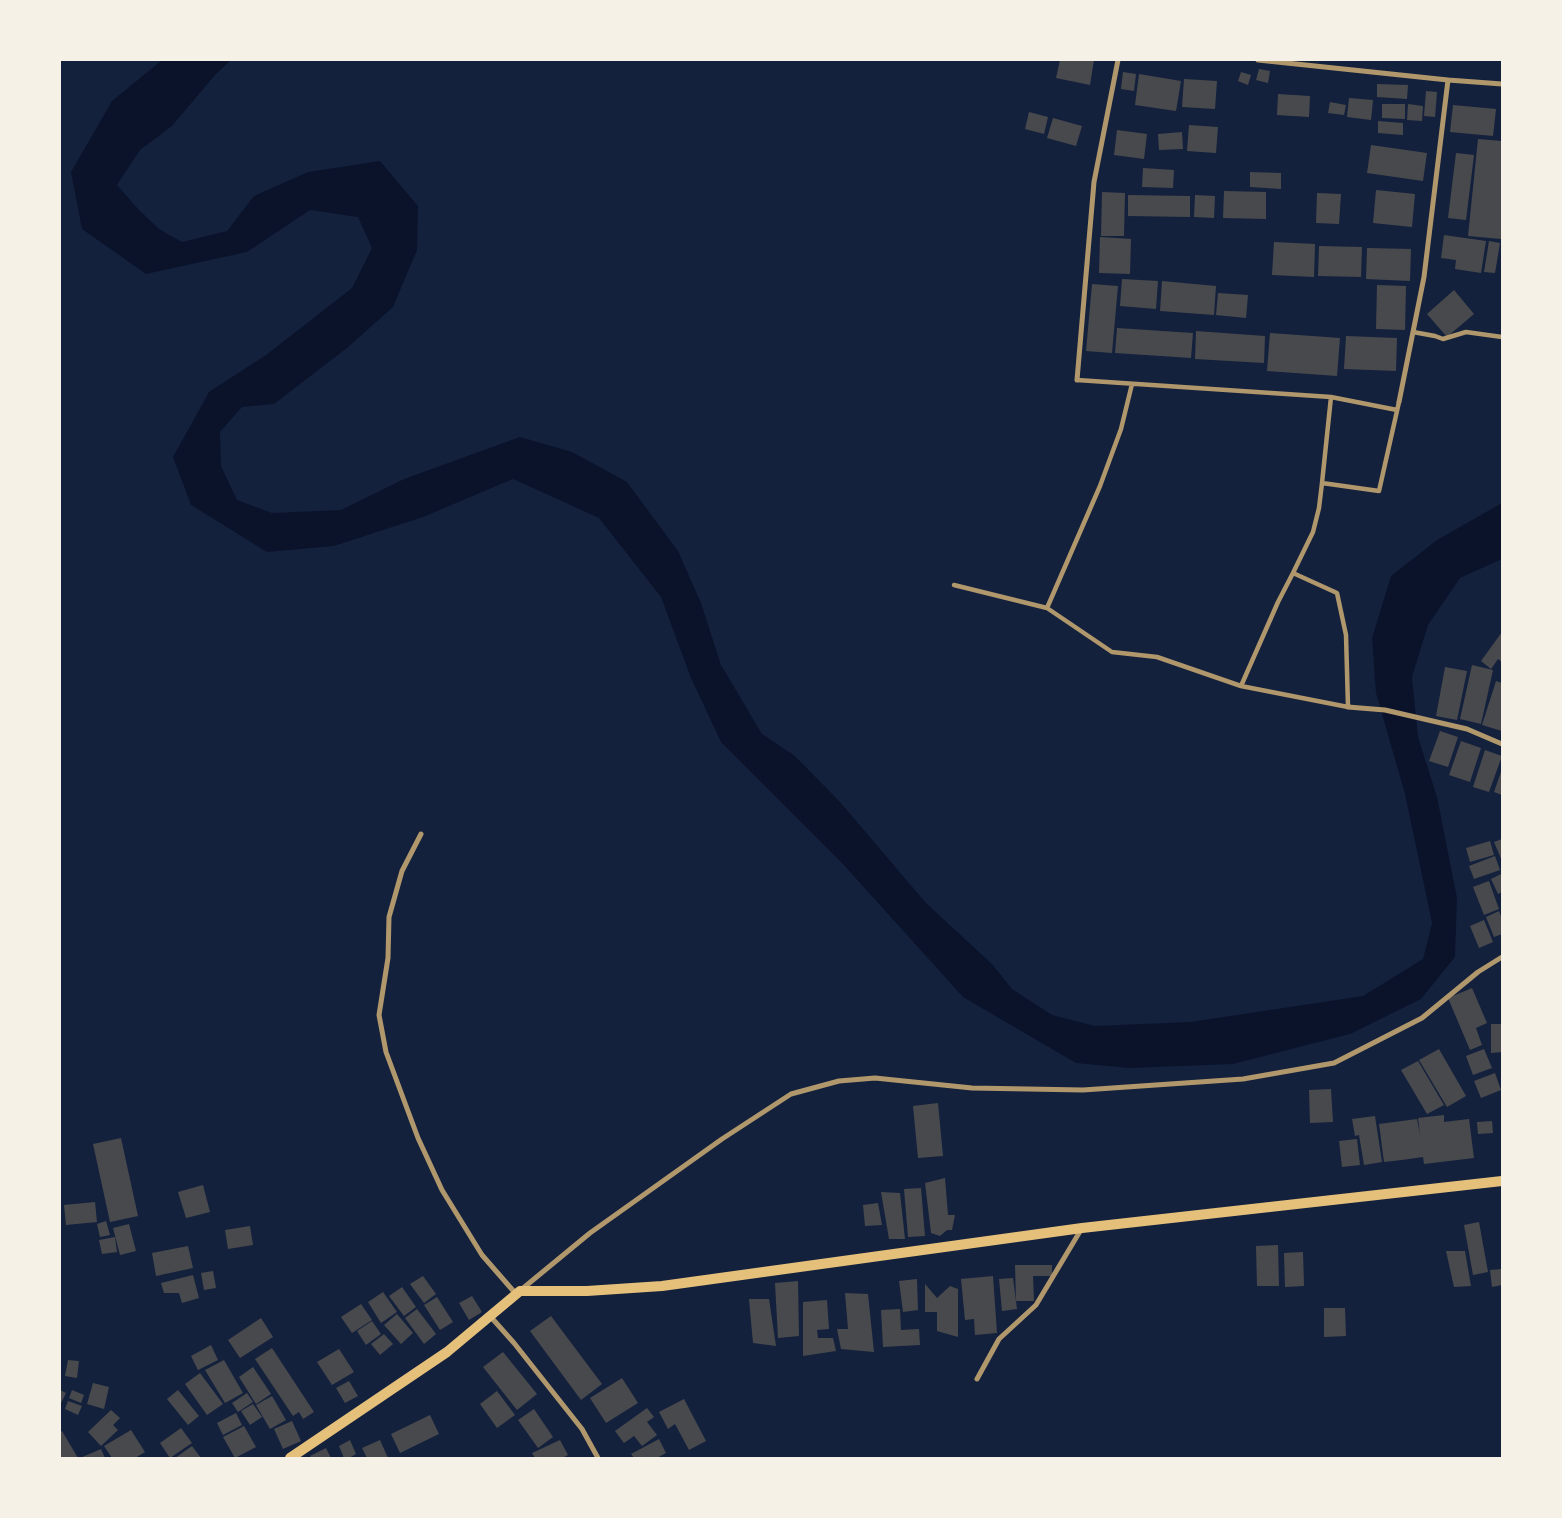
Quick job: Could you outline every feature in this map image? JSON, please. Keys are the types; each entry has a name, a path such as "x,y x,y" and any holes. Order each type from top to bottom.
{"main road":[{"path":"290,1458 447,1352 518,1293 662,1286 1082,1228 1502,1181"}],"street":[{"path":"1118,60 1094,182 1077,380 1331,397 1397,410"},
{"path":"1258,60 1502,84"},
{"path":"1322,482 1379,491 1424,277 1448,80"},
{"path":"1413,332 1443,339 1466,332 1502,337"},
{"path":"1047,608 1100,486 1121,429 1132,384"},
{"path":"1241,686 1292,573 1313,532 1320,508 1331,397"},
{"path":"1292,573 1338,593 1346,634 1348,707"},
{"path":"954,585 1047,608 1112,652 1157,658 1241,686 1348,707 1385,710 1467,729 1502,744"},
{"path":"421,834 402,872 389,917 388,958 379,1014 386,1052 418,1138 442,1190 482,1255 518,1293 590,1233 722,1139 791,1094 839,1081 875,1078 972,1088 1083,1090 1243,1079 1334,1063 1422,1018 1478,972 1502,957"},
{"path":"977,1379 999,1339 1036,1305 1082,1228"},
{"path":"490,1316 514,1343 582,1429 598,1458"}],"water":[{"path":"162,60 231,60 215,75 172,126 140,150 117,185 159,229 182,242 227,231 254,196 308,172 380,161 418,206 417,250 393,307 347,348 274,404 242,407 220,432 221,466 237,500 272,513 341,510 404,479 520,437 572,452 627,482 678,551 701,603 721,665 762,734 795,756 840,802 926,903 992,964 1012,989 1052,1015 1095,1026 1190,1022 1363,996 1423,959 1432,923 1405,794 1376,693 1372,638 1391,576 1437,540 1502,503 1502,559 1460,578 1428,625 1412,677 1418,737 1437,797 1457,898 1455,957 1421,999 1350,1034 1233,1064 1129,1068 1076,1063 963,997 842,863 721,742 691,678 661,597 599,518 513,479 423,517 334,546 267,552 191,505 173,457 209,392 266,355 352,288 372,248 358,217 310,210 247,252 146,274 82,229 71,172 112,101"}],"building":[{"path":"1060,60 1094,60 1090,85 1056,78"},
{"path":"1259,69 1270,71 1268,83 1256,80"},
{"path":"1123,72 1136,74 1134,91 1121,89"},
{"path":"1241,72 1251,75 1248,85 1238,81"},
{"path":"1139,74 1181,81 1176,111 1135,105"},
{"path":"1184,79 1217,81 1215,109 1182,107"},
{"path":"1377,84 1408,85 1407,99 1377,97"},
{"path":"1426,91 1437,92 1435,117 1424,116"},
{"path":"1278,94 1310,96 1309,117 1277,115"},
{"path":"1349,98 1373,100 1371,120 1347,117"},
{"path":"1330,102 1346,105 1344,115 1328,113"},
{"path":"1382,104 1405,104 1405,119 1382,118"},
{"path":"1408,104 1423,106 1422,121 1407,120"},
{"path":"1453,105 1496,109 1493,136 1450,132"},
{"path":"1029,112 1048,117 1044,134 1025,129"},
{"path":"1053,118 1082,126 1076,146 1047,138"},
{"path":"1378,121 1403,123 1403,135 1378,133"},
{"path":"1189,125 1218,127 1216,153 1187,151"},
{"path":"1117,130 1147,134 1144,159 1114,155"},
{"path":"1182,132 1183,149 1159,150 1158,134"},
{"path":"1478,139 1502,141 1501,239 1468,236"},
{"path":"1371,145 1427,153 1423,181 1367,173"},
{"path":"1456,153 1474,155 1466,220 1448,218"},
{"path":"1143,168 1174,170 1173,188 1142,187"},
{"path":"1250,172 1281,173 1281,189 1250,187"},
{"path":"1376,190 1415,194 1412,227 1373,223"},
{"path":"1224,191 1266,192 1266,219 1223,218"},
{"path":"1102,192 1125,193 1124,236 1101,236"},
{"path":"1317,193 1341,194 1339,224 1316,223"},
{"path":"1128,195 1190,196 1190,217 1128,216"},
{"path":"1195,195 1215,196 1214,218 1194,217"},
{"path":"1444,235 1486,241 1481,273 1455,269 1456,260 1441,258"},
{"path":"1100,237 1131,239 1130,274 1099,273"},
{"path":"1489,241 1500,243 1495,273 1484,272"},
{"path":"1274,242 1315,244 1314,277 1272,275"},
{"path":"1319,246 1362,247 1361,277 1318,276"},
{"path":"1367,248 1411,249 1410,281 1366,279"},
{"path":"1122,279 1158,281 1156,309 1120,306"},
{"path":"1162,281 1216,286 1214,315 1160,311"},
{"path":"1092,284 1118,286 1112,353 1086,351"},
{"path":"1377,285 1406,286 1405,330 1376,329"},
{"path":"1454,290 1474,314 1447,337 1427,314"},
{"path":"1218,293 1248,295 1246,318 1216,315"},
{"path":"1117,328 1193,333 1191,358 1115,353"},
{"path":"1196,331 1265,336 1264,363 1195,359"},
{"path":"1270,333 1340,338 1337,376 1267,371"},
{"path":"1346,336 1397,338 1396,371 1344,369"},
{"path":"1502,632 1502,662 1498,659 1491,669 1481,661"},
{"path":"1472,665 1493,670 1481,724 1460,719"},
{"path":"1445,667 1467,671 1457,720 1436,716"},
{"path":"1496,681 1502,683 1502,731 1482,725"},
{"path":"1440,731 1458,737 1448,767 1429,761"},
{"path":"1461,741 1481,748 1470,782 1449,775"},
{"path":"1485,750 1502,756 1489,792 1473,787"},
{"path":"1502,769 1502,795 1494,792"},
{"path":"1502,839 1502,861 1494,842"},
{"path":"1490,841 1494,855 1470,862 1466,848"},
{"path":"1495,856 1500,870 1474,879 1469,866"},
{"path":"1501,874 1502,892 1498,894 1491,879"},
{"path":"1489,881 1499,909 1484,915 1473,887"},
{"path":"1499,911 1502,919 1502,934 1494,937 1486,917"},
{"path":"1484,920 1493,942 1479,948 1470,926"},
{"path":"1472,988 1487,1023 1476,1028 1482,1045 1470,1050 1448,998"},
{"path":"1491,1024 1502,1024 1502,1052 1491,1053"},
{"path":"1439,1049 1466,1096 1447,1107 1419,1060"},
{"path":"1484,1049 1492,1068 1473,1075 1466,1056"},
{"path":"1418,1061 1444,1105 1427,1114 1401,1070"},
{"path":"1495,1073 1501,1090 1481,1098 1474,1081"},
{"path":"1331,1089 1333,1122 1310,1123 1309,1090"},
{"path":"938,1103 943,1156 918,1158 913,1106"},
{"path":"1444,1115 1444,1122 1469,1119 1474,1158 1424,1164 1423,1157 1384,1162 1379,1124 1417,1119 1420,1135 1418,1118"},
{"path":"1375,1116 1382,1162 1364,1165 1359,1135 1355,1136 1352,1119"},
{"path":"1492,1121 1493,1133 1478,1134 1477,1122"},
{"path":"121,1138 138,1216 110,1222 93,1144"},
{"path":"1357,1139 1360,1165 1342,1167 1339,1141"},
{"path":"945,1178 948,1215 955,1215 952,1230 947,1230 940,1236 931,1233 925,1183"},
{"path":"203,1185 210,1212 186,1218 178,1192"},
{"path":"921,1188 925,1236 908,1237 904,1189"},
{"path":"881,1192 900,1193 905,1239 889,1239"},
{"path":"95,1202 97,1222 66,1225 64,1205"},
{"path":"878,1203 882,1225 865,1226 863,1205"},
{"path":"106,1221 110,1235 100,1237 97,1224"},
{"path":"1479,1222 1488,1272 1473,1275 1464,1225"},
{"path":"129,1224 136,1251 120,1255 113,1228"},
{"path":"250,1226 253,1245 228,1249 225,1230"},
{"path":"115,1237 117,1252 102,1254 99,1240"},
{"path":"1278,1245 1279,1286 1257,1286 1256,1246"},
{"path":"188,1246 193,1268 156,1276 152,1253"},
{"path":"1446,1251 1465,1251 1471,1286 1454,1287"},
{"path":"1303,1252 1304,1286 1285,1287 1284,1253"},
{"path":"1015,1265 1052,1265 1052,1276 1033,1276 1034,1301 1016,1301"},
{"path":"1502,1269 1502,1285 1492,1287 1490,1270"},
{"path":"213,1271 216,1288 204,1290 201,1273"},
{"path":"193,1275 199,1298 182,1303 179,1293 164,1293 161,1283"},
{"path":"423,1276 436,1294 424,1303 410,1284"},
{"path":"993,1276 997,1333 975,1335 974,1319 965,1320 961,1279"},
{"path":"1013,1278 1017,1309 1002,1311 999,1279"},
{"path":"917,1279 918,1310 903,1312 899,1281"},
{"path":"798,1281 799,1336 778,1338 775,1283"},
{"path":"925,1284 937,1298 950,1286 958,1289 958,1337 937,1331 937,1312 925,1312"},
{"path":"402,1287 416,1307 404,1316 389,1296"},
{"path":"383,1292 397,1312 381,1323 368,1302"},
{"path":"845,1293 868,1294 874,1352 841,1349 837,1329 848,1329"},
{"path":"472,1296 482,1312 469,1320 459,1303"},
{"path":"437,1297 453,1322 440,1330 424,1305"},
{"path":"749,1299 769,1299 776,1346 753,1343"},
{"path":"827,1300 829,1329 817,1330 818,1338 833,1338 836,1351 803,1356 803,1302"},
{"path":"361,1304 372,1320 352,1333 341,1317"},
{"path":"1324,1308 1345,1308 1346,1336 1324,1337"},
{"path":"417,1309 436,1334 424,1344 405,1318"},
{"path":"900,1309 901,1330 919,1329 920,1345 883,1347 881,1310"},
{"path":"397,1314 413,1333 401,1344 384,1325"},
{"path":"551,1316 602,1384 581,1400 530,1331"},
{"path":"261,1318 273,1337 240,1358 228,1340"},
{"path":"372,1321 381,1334 366,1345 357,1331"},
{"path":"384,1334 393,1344 380,1355 371,1344"},
{"path":"211,1345 218,1360 198,1370 191,1356"},
{"path":"272,1348 314,1412 303,1419 299,1412 293,1416 255,1359"},
{"path":"339,1349 354,1372 332,1385 317,1362"},
{"path":"503,1352 537,1394 517,1410 483,1367"},
{"path":"68,1360 79,1361 77,1378 65,1376"},
{"path":"224,1360 243,1393 225,1403 205,1370"},
{"path":"253,1367 271,1394 256,1404 239,1377"},
{"path":"200,1373 223,1404 207,1415 185,1384"},
{"path":"622,1378 638,1403 606,1423 590,1398"},
{"path":"349,1381 358,1396 345,1403 336,1388"},
{"path":"93,1383 109,1387 104,1409 87,1404"},
{"path":"60,1390 66,1393 60,1405"},
{"path":"72,1390 84,1395 81,1403 69,1398"},
{"path":"178,1390 199,1416 188,1425 167,1399"},
{"path":"497,1391 515,1415 497,1428 480,1404"},
{"path":"247,1393 253,1402 238,1412 232,1403"},
{"path":"272,1396 286,1420 270,1429 256,1405"},
{"path":"684,1399 706,1441 689,1450 675,1424 668,1429 659,1412"},
{"path":"68,1401 82,1406 78,1415 65,1409"},
{"path":"253,1404 262,1417 250,1425 241,1411"},
{"path":"647,1408 654,1417 647,1422 657,1435 642,1446 634,1436 624,1443 615,1431"},
{"path":"534,1409 553,1437 538,1448 518,1420"},
{"path":"111,1410 120,1418 113,1425 118,1430 101,1446 88,1432"},
{"path":"236,1413 242,1425 223,1435 217,1423"},
{"path":"430,1415 439,1434 400,1453 391,1434"},
{"path":"292,1421 301,1441 283,1449 274,1429"},
{"path":"244,1426 256,1447 235,1458 223,1437"},
{"path":"181,1428 192,1443 170,1458 160,1443"},
{"path":"131,1430 145,1452 135,1458 112,1458 104,1446"},
{"path":"62,1431 78,1458 60,1458 60,1432"},
{"path":"659,1439 666,1453 657,1458 634,1458 631,1454"},
{"path":"350,1440 356,1454 349,1458 344,1458 339,1446"},
{"path":"380,1440 388,1458 367,1458 362,1448"},
{"path":"560,1440 568,1455 562,1458 535,1458 532,1453"},
{"path":"192,1446 201,1458 175,1458"},
{"path":"326,1448 331,1458 312,1458 310,1456"},
{"path":"101,1449 105,1458 80,1458"}]}
